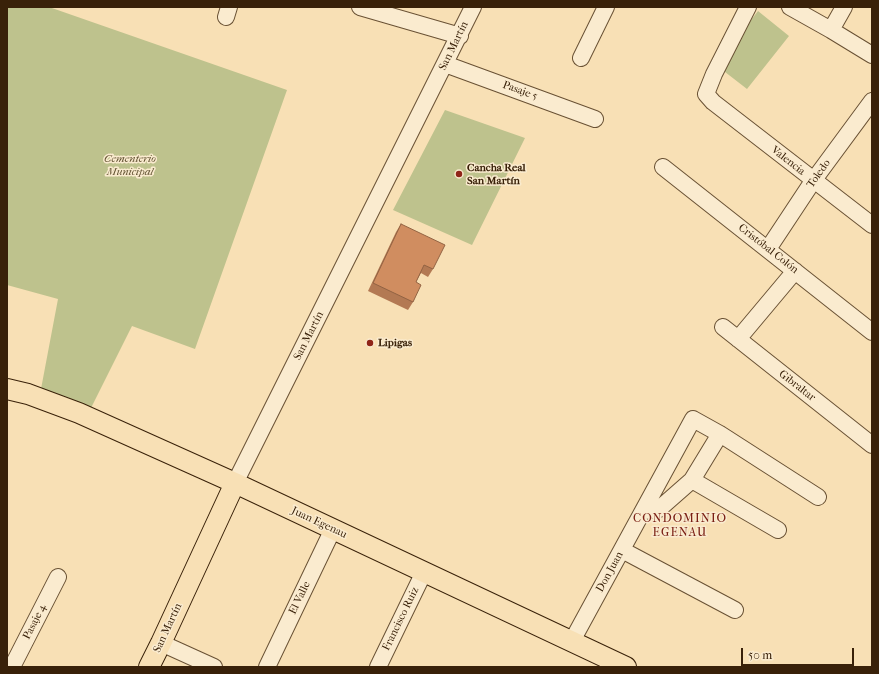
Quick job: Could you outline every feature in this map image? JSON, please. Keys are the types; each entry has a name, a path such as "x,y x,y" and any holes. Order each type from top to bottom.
{"main road":[{"name":"Juan Egenau","path":"7,390 28,394 79,413 235,482 626,667"},
{"name":"San Martín","path":"148,667 161,643 235,482"}],"street":[{"path":"360,7 460,36"},
{"name":"San Martín","path":"235,482 460,36 473,7"},
{"path":"581,58 606,7"},
{"name":"Valencia","path":"748,7 714,74 706,94 713,102 813,181 872,225"},
{"path":"790,7 872,55"},
{"path":"831,30 844,7"},
{"name":"Pasaje 5","path":"445,64 595,119"},
{"name":"Toledo","path":"768,249 813,181 872,101"},
{"name":"Cristóbal Colón","path":"663,167 872,332"},
{"path":"738,339 795,271"},
{"name":"Gibraltar","path":"723,327 872,445"},
{"name":"Don Juan","path":"572,641 693,419 720,434"},
{"path":"643,511 659,509 692,480 720,434 818,497"},
{"path":"692,480 778,530"},
{"name":"El Valle","path":"267,667 333,529"},
{"path":"622,550 734,610"},
{"name":"Francisco Ruiz","path":"378,667 424,572"},
{"name":"Pasaje 4","path":"12,667 58,577"},
{"path":"161,643 214,667"}],"green space":[{"name":"Cementerio Municipal","path":"7,7 49,7 287,90 195,349 132,326 91,408 41,389 58,299 7,285"},
{"path":"758,11 789,36 747,89 716,65"},
{"name":"Cancha Real San Martín","path":"445,110 525,138 472,245 393,210"}],"building":[{"path":"401,224 445,245 433,269 424,265 416,282 421,285 413,302 373,283"}],"place":[{"name":"Cancha Real San Martín","path":"459,174"},
{"name":"Lipigas","path":"370,343"}],"district":[{"name":"CONDOMINIO EGENAU","path":"680,526"}]}
